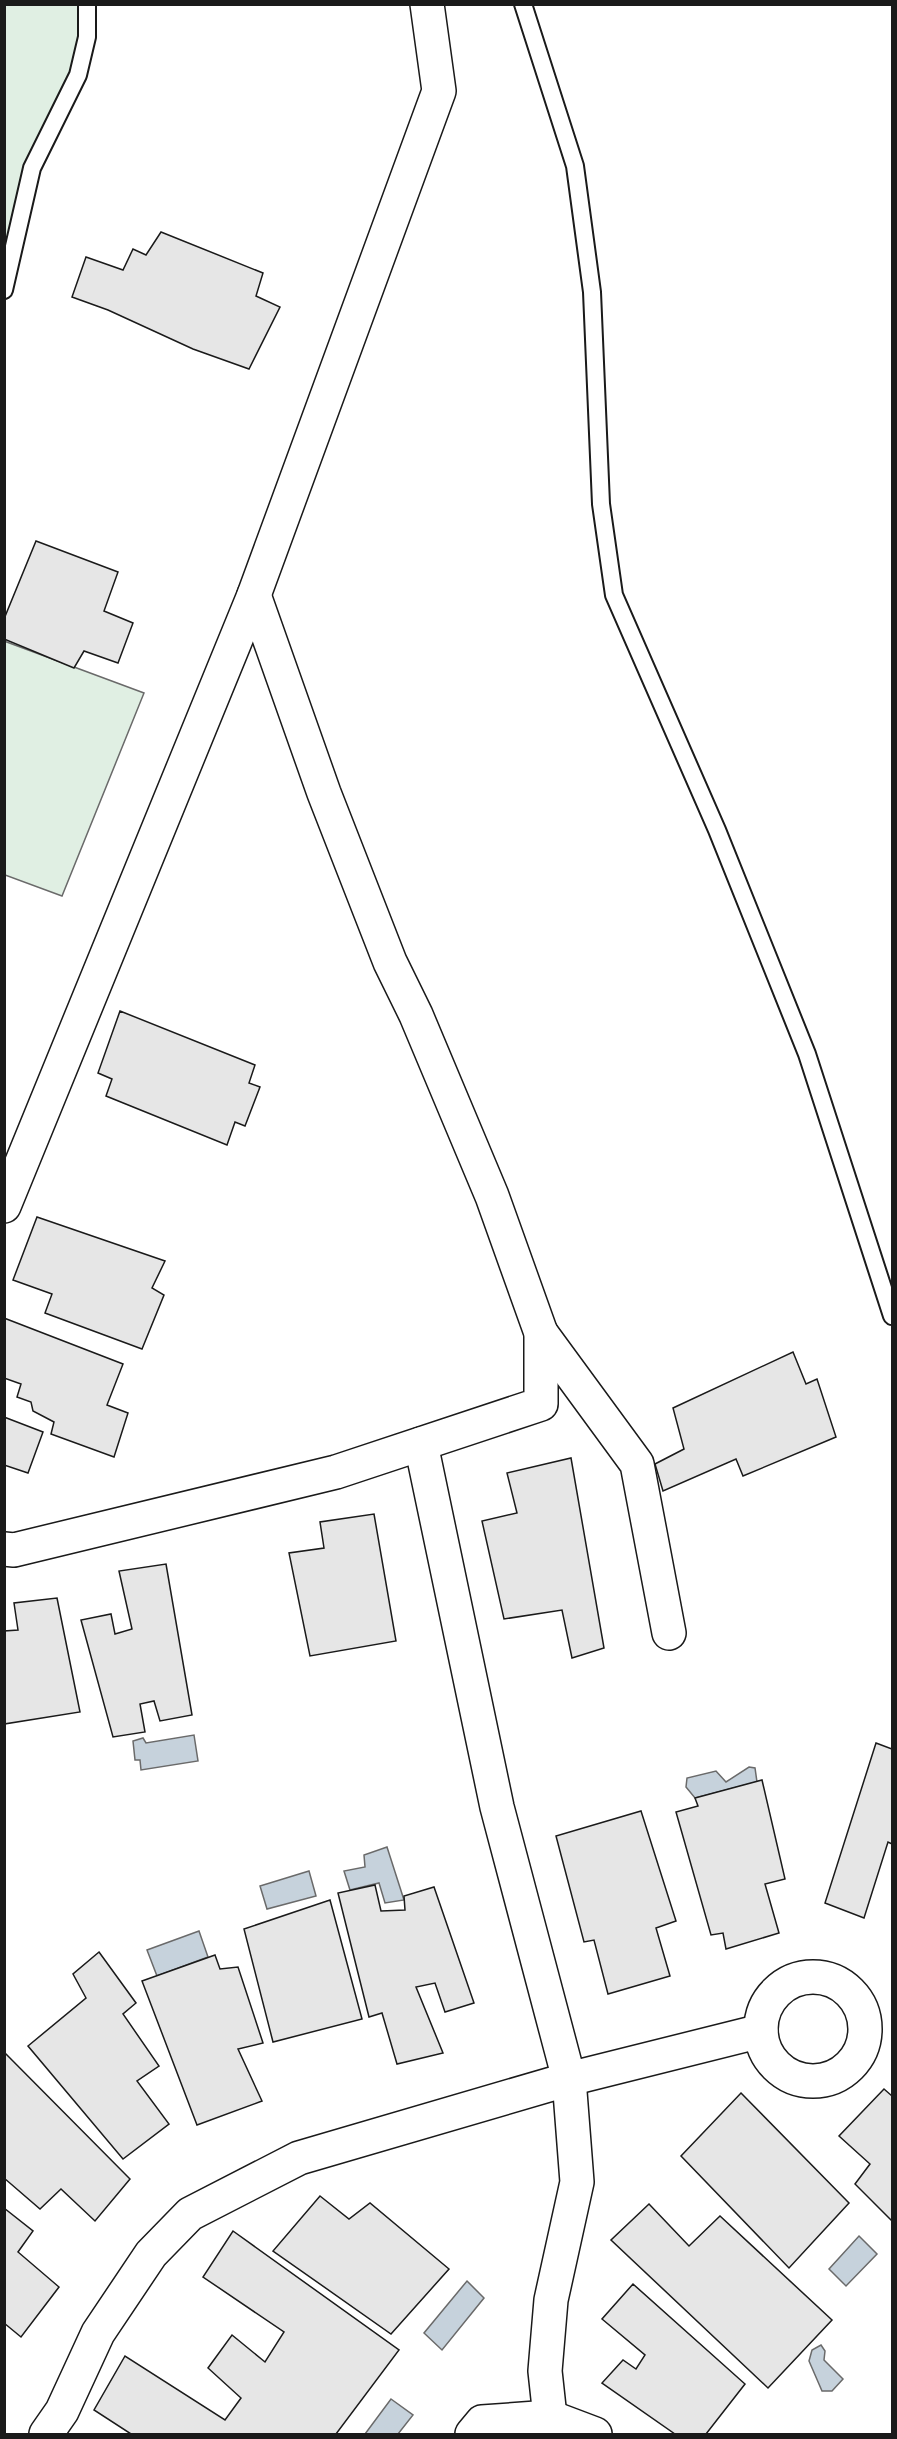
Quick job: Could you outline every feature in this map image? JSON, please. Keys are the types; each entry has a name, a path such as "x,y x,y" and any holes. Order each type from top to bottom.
{"street":[{"path":"4,1206 254,595 439,91 427,4"},
{"path":"254,595 328,804 390,962 416,1015 492,1196 541,1333 637,1464 669,1633"},
{"path":"4,1549 14,1550 336,1472 541,1404 541,1333"},
{"path":"421,1444 497,1807 569,2079 577,2182 551,2300 544,2371 553,2426"},
{"path":"46,2434 62,2410 98,2333 151,2254 190,2214 300,2158 569,2079 761,2031"},
{"path":"472,2434 482,2422 553,2426 595,2434"}],"lane":[{"path":"4,290 32,168 78,75 87,37 87,4"},
{"path":"523,4 575,166 592,292 601,504 614,595 717,830 807,1054 892,1316"}],"green space":[{"path":"5,5 87,5 87,37 32,168 5,290"},
{"path":"4,641 144,693 62,896 5,875"}],"shaded area":[{"path":"194,1735 198,1761 141,1770 140,1760 135,1760 133,1741 143,1738 146,1743"},
{"path":"749,1767 755,1768 757,1782 695,1798 686,1787 687,1778 716,1771 726,1782"},
{"path":"387,1847 404,1900 385,1903 379,1883 350,1890 344,1871 365,1867 364,1855"},
{"path":"309,1871 316,1896 267,1909 260,1886"},
{"path":"199,1931 208,1957 157,1976 147,1950"},
{"path":"859,2236 877,2254 846,2286 829,2269"},
{"path":"467,2281 484,2298 442,2350 424,2333"},
{"path":"821,2345 825,2351 824,2360 843,2379 832,2391 822,2391 809,2361 812,2350"},
{"path":"391,2399 413,2415 398,2434 365,2434"}],"building":[{"path":"161,232 263,273 256,296 280,307 249,369 193,349 108,310 72,297 86,257 123,270 133,249 146,255"},
{"path":"36,541 118,572 104,611 133,623 118,663 84,651 74,668 4,639 4,619"},
{"path":"120,1011 255,1065 249,1083 260,1087 245,1126 235,1122 227,1145 106,1096 112,1079 98,1073"},
{"path":"37,1217 165,1261 152,1288 164,1295 142,1349 45,1313 52,1294 13,1280"},
{"path":"4,1318 123,1364 107,1405 128,1413 114,1457 51,1434 54,1422 33,1411 31,1402 17,1397 21,1384 4,1378"},
{"path":"793,1352 806,1384 817,1379 836,1437 743,1476 736,1459 663,1491 655,1464 684,1449 673,1408"},
{"path":"4,1417 43,1432 28,1473 4,1465"},
{"path":"571,1458 604,1648 572,1658 562,1610 504,1619 482,1521 517,1513 507,1473"},
{"path":"374,1514 396,1641 310,1656 289,1553 324,1548 320,1522"},
{"path":"166,1564 192,1715 160,1721 154,1701 140,1704 145,1732 113,1737 81,1620 111,1614 115,1634 132,1629 119,1571"},
{"path":"57,1598 80,1712 4,1724 4,1631 18,1630 14,1603"},
{"path":"876,1743 892,1749 892,1844 888,1842 864,1918 825,1903"},
{"path":"762,1780 785,1879 765,1884 779,1933 726,1949 723,1933 711,1935 676,1812 698,1806 695,1798"},
{"path":"641,1811 676,1921 656,1928 670,1976 608,1994 594,1940 584,1942 556,1836"},
{"path":"375,1885 381,1911 405,1910 404,1896 434,1887 474,2003 445,2012 435,1983 416,1987 443,2053 397,2064 382,2013 369,2017 338,1893"},
{"path":"330,1900 362,2019 273,2042 244,1929"},
{"path":"99,1952 136,2003 123,2014 159,2066 137,2081 169,2124 123,2159 28,2046 86,1998 73,1974"},
{"path":"215,1955 220,1969 238,1967 263,2043 238,2049 262,2101 197,2125 142,1981"},
{"path":"4,2052 130,2179 95,2221 61,2189 40,2209 4,2178"},
{"path":"884,2089 892,2096 892,2221 855,2184 870,2164 839,2136"},
{"path":"741,2093 849,2203 789,2268 681,2156"},
{"path":"320,2196 349,2219 370,2203 449,2269 391,2334 273,2251"},
{"path":"649,2204 689,2246 720,2216 832,2320 768,2388 611,2240"},
{"path":"4,2208 33,2231 18,2252 59,2287 21,2337 4,2323"},
{"path":"233,2231 399,2350 336,2434 131,2434 94,2410 125,2356 225,2420 241,2398 208,2368 232,2335 265,2362 284,2332 203,2277"},
{"path":"633,2284 745,2384 706,2434 675,2434 602,2383 623,2360 636,2369 645,2355 602,2319"}]}
